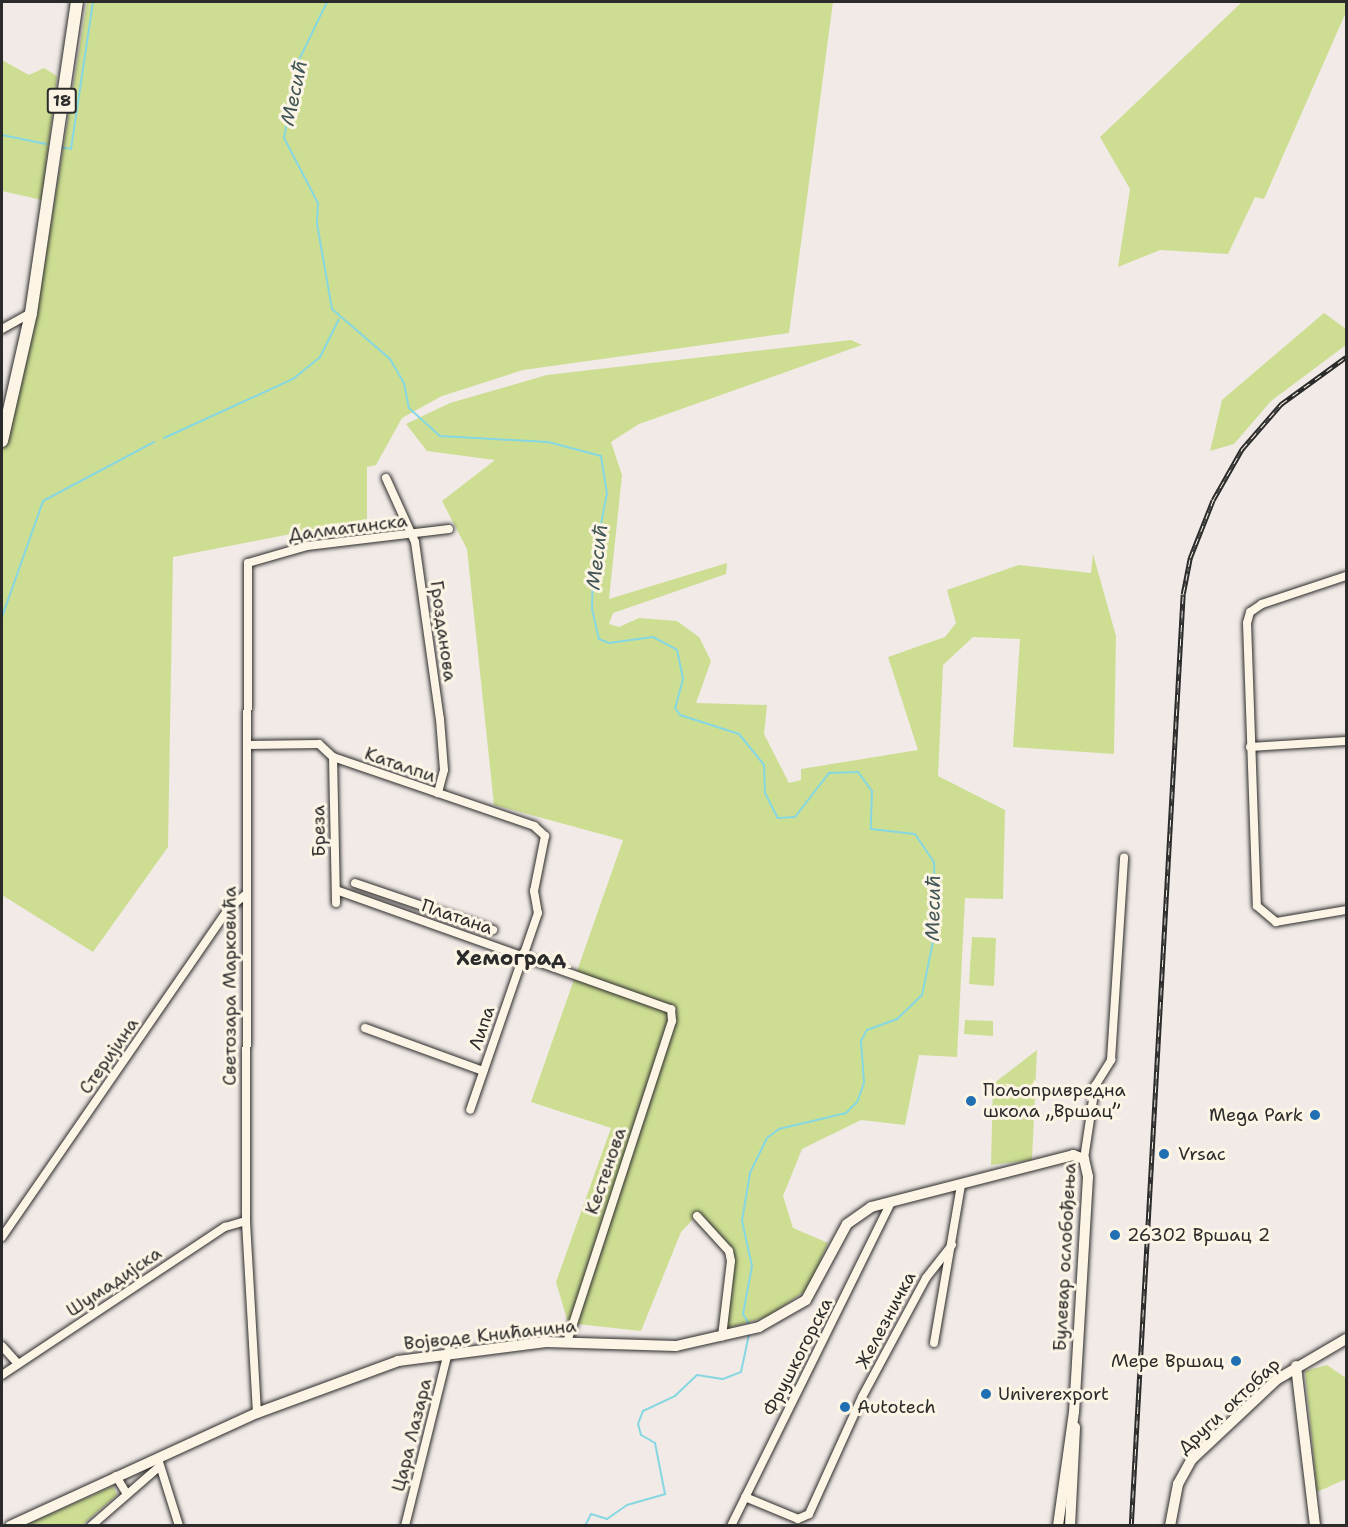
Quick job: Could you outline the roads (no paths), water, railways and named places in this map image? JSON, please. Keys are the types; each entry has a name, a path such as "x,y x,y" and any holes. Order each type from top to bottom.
{"main road":[{"name":"18","path":"2,441 31,313 77,2"}],"street":[{"path":"2,329 31,313"},
{"name":"Грозданова","path":"386,478 410,536 440,719 444,770 438,793"},
{"name":"Далматинска","path":"250,560 307,546 410,536 449,529"},
{"name":"Светозара Марковића","path":"250,560 245,895 246,1221 257,1413"},
{"path":"1347,576 1250,612 1250,747 1257,906 1276,922 1347,910"},
{"path":"1250,747 1347,741"},
{"name":"Каталпи","path":"248,745 312,743 324,746 333,758 438,793 543,832"},
{"name":"Бреза","path":"333,758 336,903"},
{"name":"Липа","path":"470,1110 539,909 534,891 547,847 543,832"},
{"name":"Булевар ослобођења","path":"1070,1526 1074,1412 1088,1177 1084,1159 1095,1086 1111,1060 1124,857"},
{"path":"355,883 493,930"},
{"name":"Платана","path":"336,890 670,1009"},
{"name":"Стеријина","path":"2,1237 229,908 245,895"},
{"path":"395,911 400,898"},
{"name":"Кестенова","path":"567,1342 672,1021 670,1009"},
{"path":"365,1028 483,1071"},
{"name":"Војводе Книћанина","path":"10,1526 116,1476 159,1462 257,1413 398,1361 448,1352 567,1342 676,1346 759,1327 806,1300 837,1239 856,1216 891,1202 1067,1155 1084,1159"},
{"path":"934,1343 961,1185"},
{"name":"Фрушкогорска","path":"731,1526 891,1202"},
{"path":"697,1216 729,1251 731,1261 722,1336"},
{"name":"Шумадијска","path":"2,1375 225,1227 246,1221"},
{"name":"Железничка","path":"744,1497 798,1519 809,1514 873,1377 926,1278 952,1245"},
{"name":"Други октобар","path":"1170,1526 1179,1484 1192,1459 1296,1366 1347,1339"},
{"path":"2,1346 18,1364"},
{"name":"Цара Лазара","path":"405,1526 448,1352"},
{"path":"1296,1366 1315,1526"},
{"name":"Булевар ослобођења","path":"1058,1526 1063,1469 1074,1412"},
{"name":"Булевар ослобођења","path":"1068,1440 1074,1462"},
{"path":"159,1462 179,1526"},
{"name":"Војводе Книћанина","path":"91,1526 159,1462"},
{"path":"1063,1469 1074,1462"},
{"path":"116,1476 127,1494"}],"waterway":[{"path":"59,147 71,149 93,2"},
{"name":"Месић","path":"327,2 299,60 284,138 318,203 317,224 332,309 390,359 404,383 409,408 440,436 548,442 601,456 607,493 593,566 592,609 599,639 609,643 653,637 677,650 683,679 675,708 680,715 739,734 764,765 765,793 778,818 795,817 829,773 858,772 872,791 871,829 915,834 934,862 936,927 922,995 897,1019 867,1030 861,1041 864,1083 857,1102 846,1113 779,1129 767,1138 750,1173 742,1221 752,1266 743,1314 749,1324"},
{"path":"2,135 46,144"},
{"path":"164,438 293,379 320,357 339,319"},
{"path":"2,617 43,501 154,442"},
{"name":"Месић","path":"585,1526 591,1514 607,1519 627,1505 665,1494 655,1443 641,1435 638,1424 643,1411 675,1396 697,1375 723,1379 741,1372 749,1333"}],"railway":[{"path":"1131,1526 1183,594 1190,558 1213,500 1242,449 1281,404 1346,357"}],"place":[{"name":"Пољопривредна школа „Вршац”","path":"971,1101"},
{"name":"Mega Park","path":"1315,1115"},
{"name":"Vrsac","path":"1164,1154"},
{"name":"26302 Вршац 2","path":"1115,1235"},
{"name":"Мере Вршац","path":"1236,1361"},
{"name":"Univerexport","path":"986,1394"},
{"name":"Autotech","path":"845,1407"}],"district":[{"name":"Хемоград","path":"511,958"}]}
